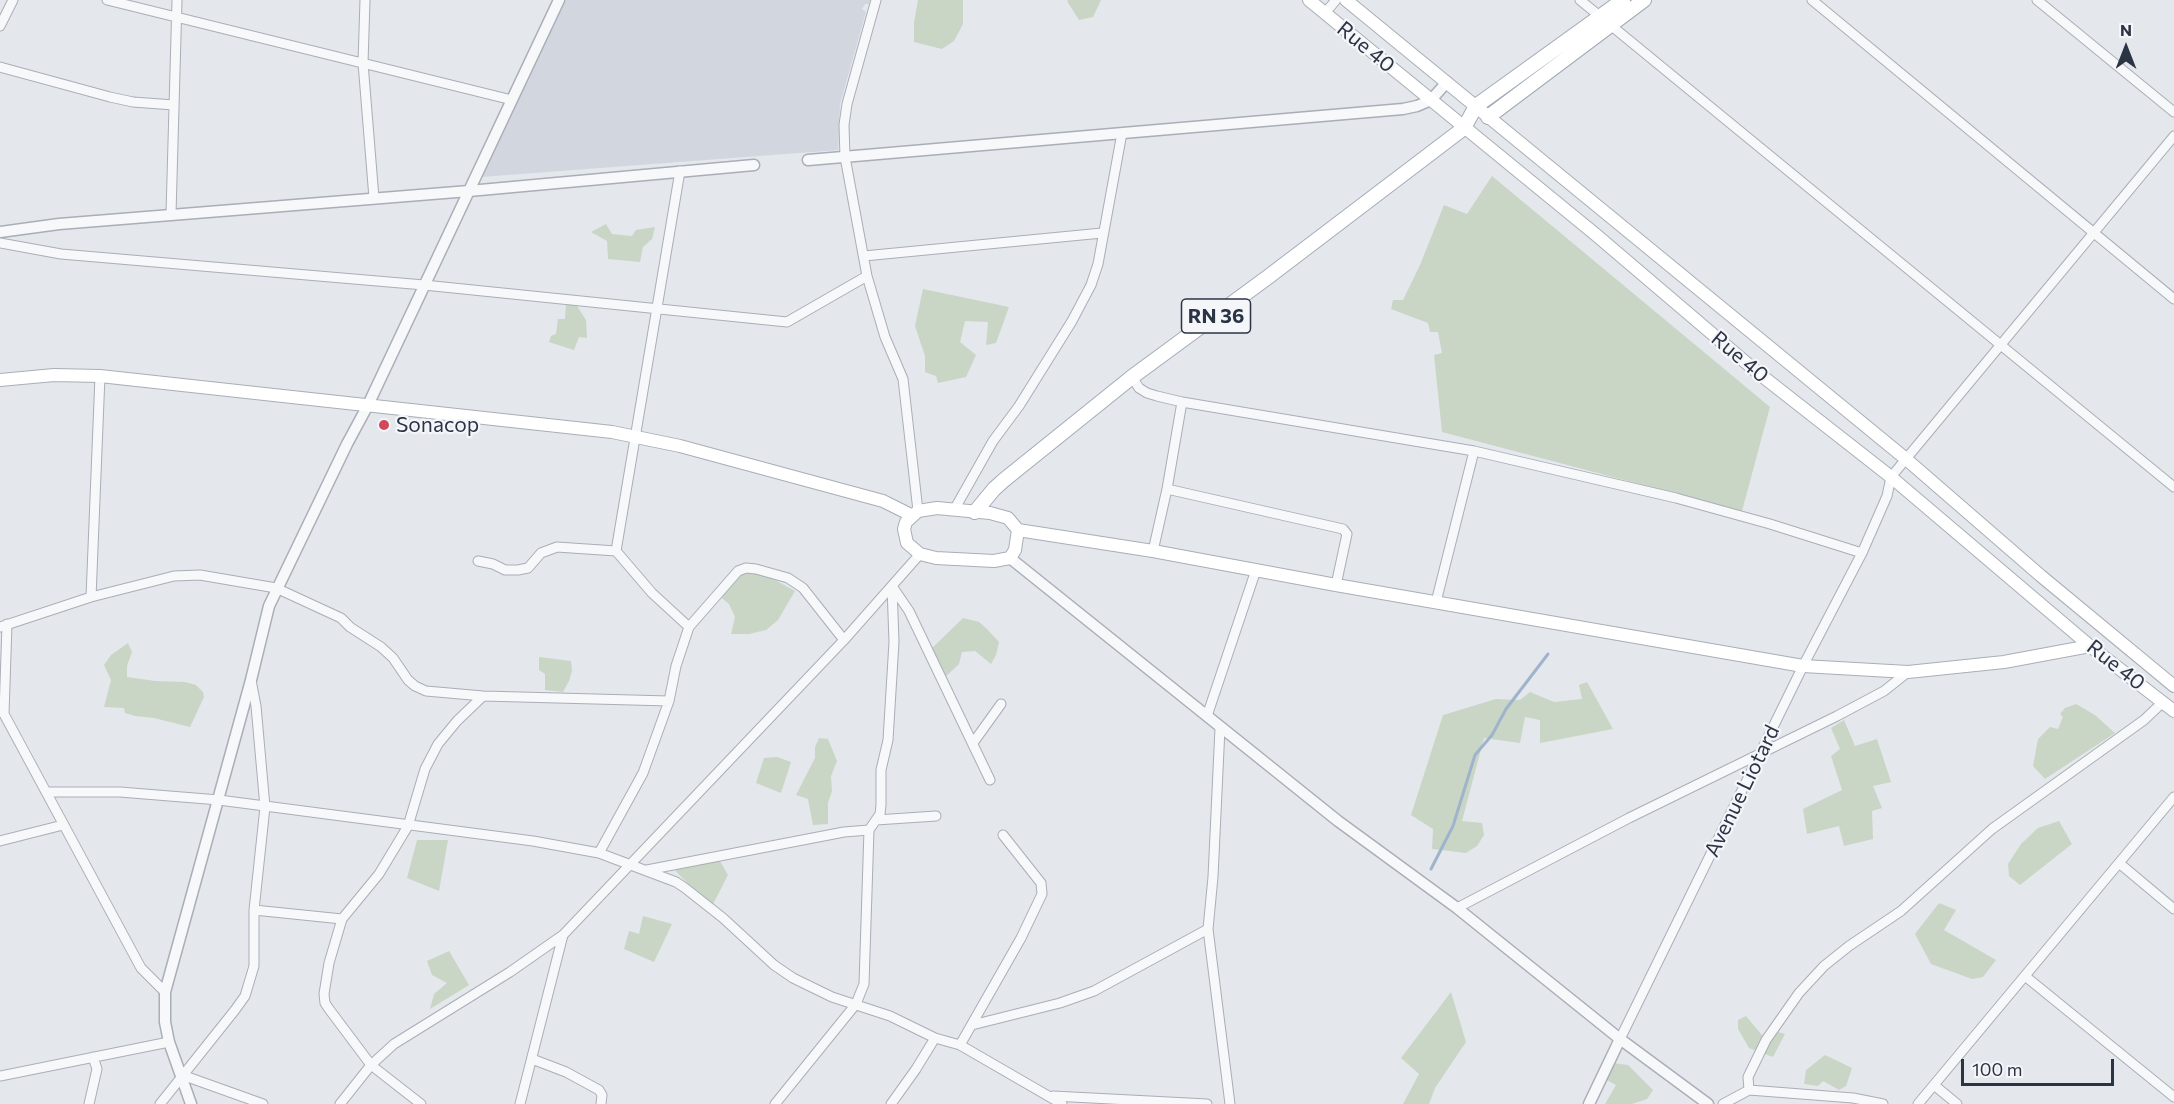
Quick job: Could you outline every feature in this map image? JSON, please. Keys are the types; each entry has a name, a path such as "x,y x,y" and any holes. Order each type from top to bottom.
{"main road":[{"name":"Rue 40","path":"1309,0 1595,234 1757,372 1891,477 2090,646 2174,711"},
{"name":"Rue 40","path":"1346,0 1906,459 2041,576 2174,686"},
{"name":"RN 36","path":"975,512 1004,480 1132,377 1464,128 1488,117 1605,21 1623,0"},
{"name":"RN 36","path":"1464,128 1476,106 1605,21 1644,0"},
{"path":"0,380 54,375 100,376 635,437 680,446 882,501 915,513"},
{"path":"1018,530 1015,550 1010,558 994,561 936,558 920,554 907,543 904,536 906,522 915,513 937,508 990,513 1008,518 1018,530 1153,551 1803,666 1908,672 2004,662 2090,646"}],"street":[{"path":"0,26 13,0"},
{"path":"107,0 512,100"},
{"path":"171,214 177,0"},
{"path":"365,0 363,63 374,198"},
{"path":"191,1104 169,1042 165,1022 165,992 219,800 269,606 346,444 368,405 559,0"},
{"path":"876,0 847,104 844,125 845,157 867,276 885,337 903,379 915,513"},
{"path":"1325,13 1336,0"},
{"path":"1580,0 2174,487"},
{"path":"1812,0 2174,299"},
{"path":"2037,0 2174,112"},
{"path":"0,67 110,97 133,102 174,105"},
{"path":"808,160 1403,109 1431,100 1447,82"},
{"path":"954,510 993,441 1019,406 1072,321 1094,276 1122,133"},
{"path":"1891,477 2174,136"},
{"path":"0,231 171,214 469,192 754,165"},
{"path":"616,551 680,171"},
{"path":"864,256 1102,233"},
{"path":"0,243 61,254 424,285 787,322 867,276"},
{"path":"91,597 100,376"},
{"path":"1132,377 1139,388 1147,393 1182,402 1474,451 1676,498 1862,553"},
{"path":"1153,551 1167,489 1182,402"},
{"path":"1436,602 1474,451"},
{"name":"Avenue Liotard","path":"1589,1104 1803,666 1862,553 1887,496 1891,477"},
{"path":"1167,489 1344,529 1347,534 1336,585"},
{"path":"478,561 505,570 518,570 528,568 541,553 557,547 616,551 652,593 689,627"},
{"path":"340,1104 371,1065 394,1044 510,972 563,935 844,640 920,554"},
{"path":"1010,558 1338,821 1456,908 1620,1039 1708,1104"},
{"path":"599,853 643,774 669,701 676,666 689,627 738,571 746,568 756,569 788,578 803,588 844,640"},
{"path":"1207,716 1256,570"},
{"path":"165,992 141,968 2,712 3,626 91,597 180,575 200,576 276,588 341,618 350,627 381,647 415,686 426,691 483,696 669,701"},
{"path":"892,586 909,611 990,780"},
{"path":"775,1104 856,1004 866,972 870,830 882,805 881,770 888,740 894,642 892,586"},
{"path":"1456,908 1629,818 1884,691 1908,672"},
{"path":"160,1104 245,996 254,966 254,910 265,807 256,706 251,680"},
{"path":"421,1104 371,1065 325,1003 324,994 329,963 342,919 379,874 408,826 425,769 438,744 457,721 483,696"},
{"path":"1749,1090 1748,1077 1766,1040 1799,993 1824,966 1901,911 1992,829 2144,720 2163,702"},
{"path":"973,743 1001,704"},
{"path":"1220,728 1213,877 1208,929 1230,1104"},
{"path":"0,729 14,732"},
{"path":"46,792 120,792 219,800 533,841 599,853 676,882 723,918 784,973 832,997 890,1016 935,1038 960,1046 1062,1104"},
{"path":"1918,1104 2174,797"},
{"path":"876,820 936,816"},
{"path":"0,841 63,825"},
{"path":"645,870 844,832 870,830"},
{"path":"960,1046 1021,938 1042,894 1041,884 1003,836"},
{"path":"2119,863 2174,909"},
{"path":"254,910 342,919"},
{"path":"972,1025 1060,1003 1094,991 1208,929"},
{"path":"520,1104 563,935"},
{"path":"2025,976 2174,1097"},
{"path":"891,1104 935,1038"},
{"path":"0,1076 169,1042"},
{"path":"89,1104 97,1070 93,1057"},
{"path":"532,1059 566,1072 599,1090 602,1095 601,1104"},
{"path":"182,1075 263,1104"},
{"path":"1934,1085 1957,1104"},
{"path":"1723,1104 1749,1090 1853,1098 1883,1104"},
{"path":"1051,1096 1207,1104"}],"shaded area":[{"path":"566,0 870,0 869,4 865,4 862,9 866,12 840,104 838,150 481,177"}],"green space":[{"path":"918,0 963,0 963,24 954,41 942,49 914,42 914,22"},
{"path":"1068,0 1101,0 1093,17 1079,20"},
{"path":"1492,176 1770,407 1742,511 1442,432 1434,355 1442,353 1438,332 1430,332 1428,323 1391,309 1393,300 1403,300 1444,205 1467,214"},
{"path":"606,224 612,234 632,236 636,230 655,227 652,239 643,247 640,262 608,259 607,241 591,232"},
{"path":"923,289 1009,307 996,343 986,345 988,322 965,321 960,342 976,355 966,377 938,383 936,376 925,372 925,356 915,326"},
{"path":"566,304 577,306 586,320 587,338 579,337 574,350 549,342 551,336 556,334 558,319 565,319"},
{"path":"746,568 795,591 778,620 766,630 749,634 731,634 735,617 729,604 718,595"},
{"path":"963,618 979,622 999,642 996,655 991,664 975,651 962,652 959,664 942,680 927,653"},
{"path":"128,643 132,652 127,666 127,677 185,682 196,685 203,692 204,697 190,727 135,716 125,713 124,708 104,707 111,680 104,665 111,655"},
{"path":"539,657 571,661 572,671 563,692 545,690 545,674 539,670"},
{"path":"1587,682 1613,729 1540,743 1540,720 1525,717 1520,743 1484,738 1462,821 1482,823 1484,835 1477,846 1466,853 1432,849 1433,829 1411,815 1443,715 1496,699 1520,700 1530,692 1554,702 1582,699 1579,685"},
{"path":"2076,704 2095,715 2115,733 2045,779 2033,766 2038,739 2050,727 2058,729 2063,717 2060,714 2065,708"},
{"path":"1844,720 1855,746 1877,739 1891,782 1873,786 1882,808 1872,811 1873,839 1844,846 1839,826 1807,834 1803,809 1842,790 1831,756 1840,749 1831,728"},
{"path":"819,738 828,739 837,761 831,776 832,791 828,803 828,824 813,825 808,799 796,795 815,758 815,747"},
{"path":"777,757 791,762 781,793 756,783 764,758"},
{"path":"2059,821 2072,844 2020,885 2009,876 2008,864 2021,844 2038,828"},
{"path":"417,840 448,840 439,891 407,878"},
{"path":"717,856 728,875 711,908 671,866"},
{"path":"1939,903 1956,910 1944,930 1996,960 1983,977 1972,979 1931,964 1915,934"},
{"path":"643,916 672,924 654,962 624,949 629,931 639,934"},
{"path":"449,951 469,985 430,1009 434,994 447,983 432,975 427,961"},
{"path":"1451,992 1466,1042 1435,1088 1429,1104 1403,1104 1419,1074 1401,1058"},
{"path":"1746,1016 1766,1040 1772,1030 1785,1034 1773,1057 1749,1048 1738,1029 1738,1020"},
{"path":"1825,1055 1852,1068 1846,1086 1839,1090 1823,1081 1818,1086 1804,1084 1806,1070"},
{"path":"1612,1063 1628,1065 1653,1090 1647,1099 1632,1104 1605,1104 1616,1085 1601,1077"}],"waterway":[{"path":"1431,869 1453,826 1475,755 1492,735 1506,709 1548,654"}],"place":[{"name":"Sonacop","path":"384,425"}]}
